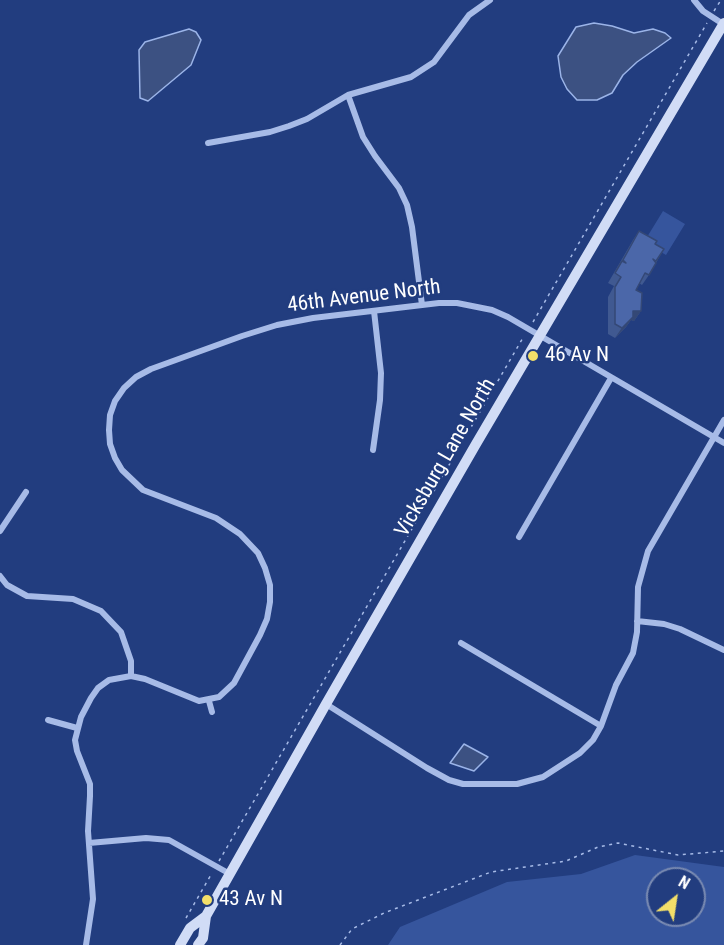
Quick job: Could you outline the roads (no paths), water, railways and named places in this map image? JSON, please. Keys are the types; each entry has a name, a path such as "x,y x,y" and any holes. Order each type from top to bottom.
{"main road":[{"name":"Vicksburg Lane North","path":"198,945 202,938 206,916 326,704 724,23"},
{"name":"Vicksburg Lane North","path":"180,945 190,928 206,916"}],"street":[{"path":"208,143 261,134 289,126 348,95 411,77 423,71 438,57 469,15 490,0"},
{"path":"694,0 711,16 724,23"},
{"path":"348,95 363,137 399,188 407,205 422,305"},
{"name":"46th Avenue North","path":"209,700 219,697 234,683 260,635 267,619 270,585 258,553 240,534 216,518 143,490 131,481 114,458 109,430 110,415 123,388 136,376 277,325 313,318 457,303 500,314 724,443"},
{"path":"373,450 381,373 374,311"},
{"path":"519,537 612,378"},
{"path":"326,704 427,768 449,780 463,784 517,784 543,777 580,753 593,740 601,726 616,686 633,653 637,632 638,587 648,551 724,420"},
{"path":"0,531 26,492"},
{"path":"0,576 7,585 27,596 74,599 101,610 121,632 129,653 131,676"},
{"path":"637,621 664,624 680,629 724,650"},
{"path":"461,644 601,726"},
{"path":"86,945 93,900 89,843 90,784 75,740 77,728 86,707 98,688 109,680 131,676 145,679 189,698 199,701 209,700 212,712"},
{"path":"48,720 77,728"},
{"path":"89,843 158,838 174,843 230,874"}],"place":[{"name":"46 Av N","path":"533,356"},
{"name":"43 Av N","path":"207,900"}]}
